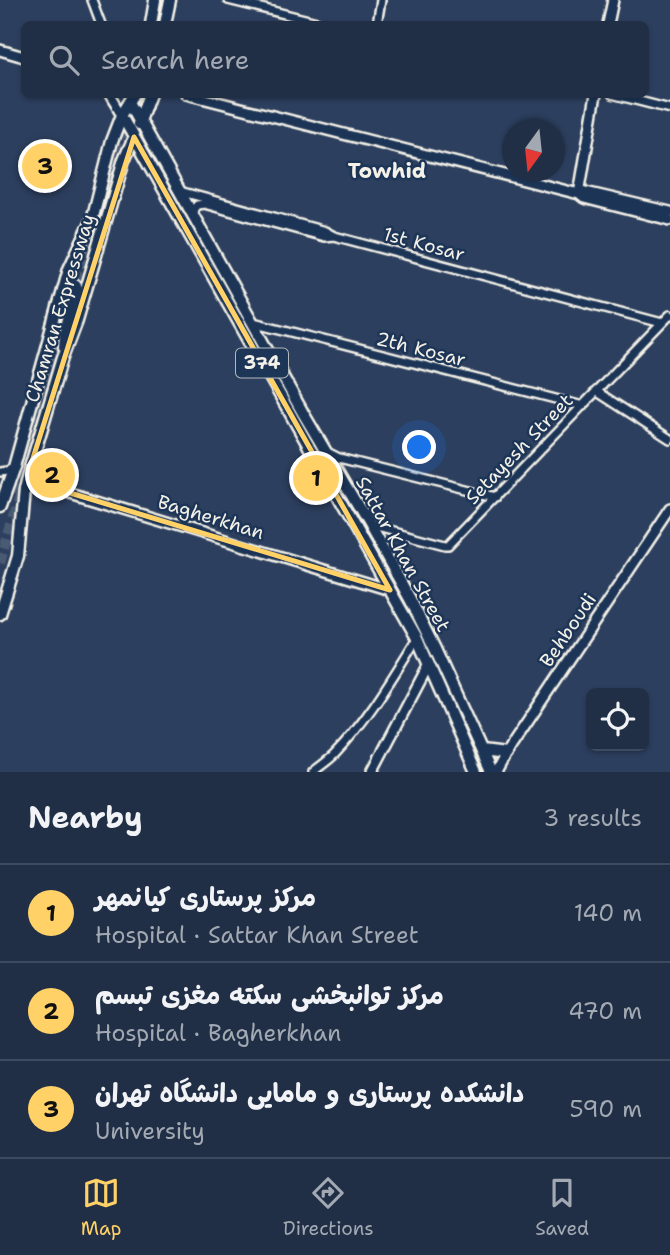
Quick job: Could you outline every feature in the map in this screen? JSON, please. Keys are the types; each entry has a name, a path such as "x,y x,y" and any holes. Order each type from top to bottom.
{"main road":[{"path":"152,21 155,0"},
{"path":"166,21 170,0"},
{"path":"609,21 613,0"},
{"path":"0,50 21,56"},
{"path":"111,98 122,115"},
{"name":"Chamran Expressway","path":"0,507 14,467 71,261 94,214 112,141 130,98"},
{"name":"Sattar Khan Street","path":"131,98 140,122 252,322 319,449 323,470 417,638 477,772"},
{"name":"Chamran Expressway","path":"0,614 18,556 24,491 29,471 124,160 149,98"},
{"path":"202,98 579,194 584,198 670,220"},
{"path":"579,194 595,98"},
{"name":"Sattar Khan Street","path":"122,115 175,210 319,449 335,463 431,640 493,772"},
{"path":"579,194 585,192 670,212"},
{"path":"175,210 188,208"},
{"path":"54,321 69,287 75,285 77,290 65,333 63,357"},
{"path":"323,470 324,462 335,463"},
{"name":"Bagherkhan","path":"29,471 34,482 390,590"},
{"name":"Behboudi","path":"493,772 670,509"},
{"path":"18,556 30,544"},
{"path":"372,772 429,664"},
{"path":"482,751 506,754"}],"street":[{"path":"92,0 100,21"},
{"path":"228,0 313,21"},
{"path":"378,21 381,0"},
{"path":"627,98 670,109"},
{"name":"1st Kosar","path":"179,191 325,231 334,236 662,323"},
{"path":"188,208 204,204 324,237 334,236"},
{"name":"Setayesh Street","path":"369,525 446,545 670,315"},
{"name":"2th Kosar","path":"252,322 583,406"},
{"path":"596,391 670,439"},
{"path":"335,463 495,497"},
{"path":"0,471 8,471 14,467"},
{"path":"0,477 6,490"},
{"path":"313,772 335,754 352,733 387,686 417,638"}],"highlighted area":[{"path":"134,137 390,590 34,482 29,471"}],"tunnel":[{"path":"158,21 162,0"},
{"path":"77,297 123,133 146,98"},
{"path":"13,496 84,244"},
{"path":"0,563 21,490"}],"place":[{"name":"دانشکده پرستاری و مامایی دانشگاه تهران","path":"45,166"},
{"name":"مرکز توانبخشی سکته مغزی تبسم","path":"52,475"},
{"name":"مرکز پرستاری کیانمهر","path":"316,478"}],"district":[{"name":"Towhid","path":"387,171"}]}
